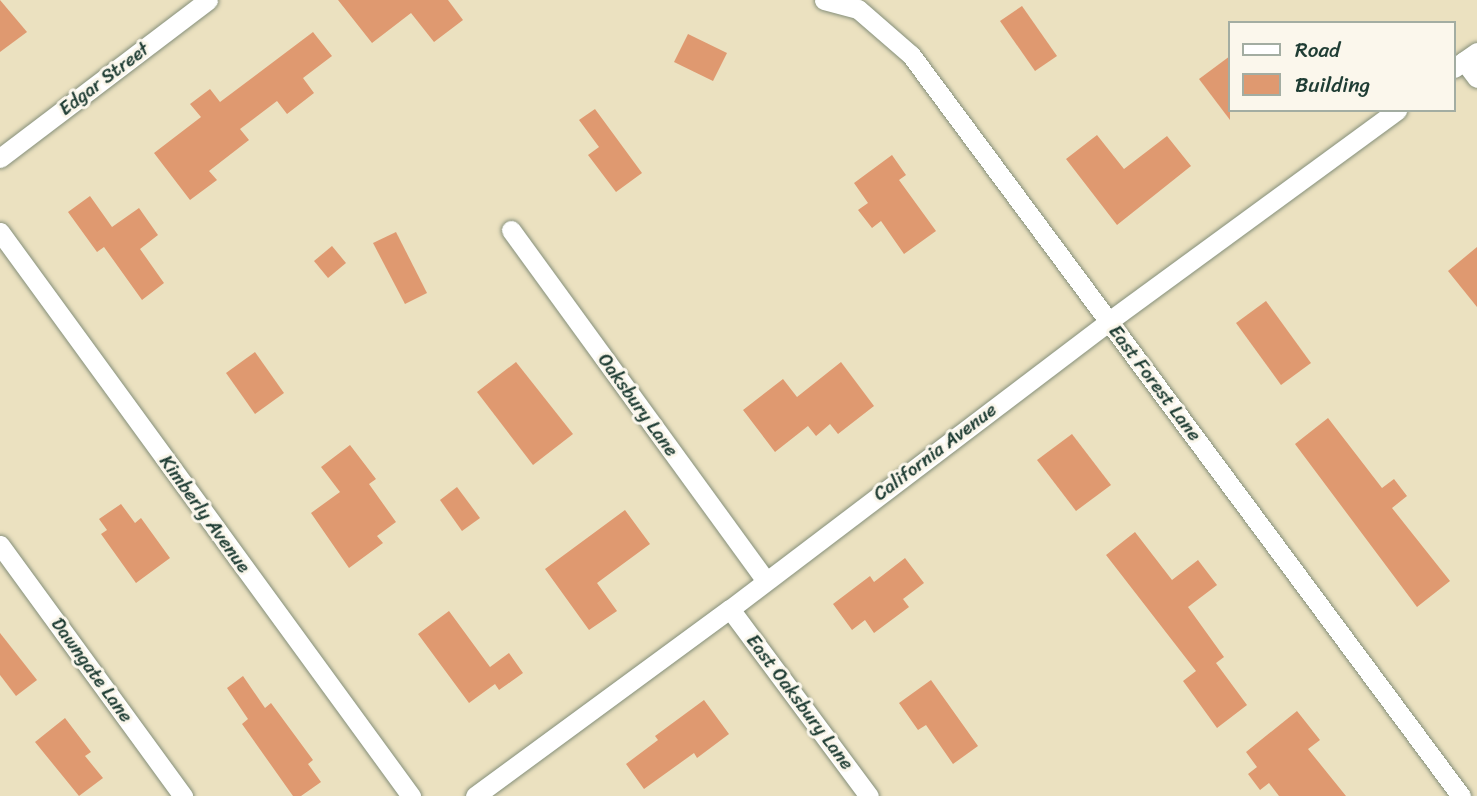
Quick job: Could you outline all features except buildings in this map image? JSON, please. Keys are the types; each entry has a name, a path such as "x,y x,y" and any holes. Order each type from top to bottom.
{"street":[{"name":"Edgar Street","path":"0,158 208,0"},
{"name":"East Forest Lane","path":"824,0 858,9 911,55 1461,796"},
{"path":"1465,60 1477,78"},
{"name":"California Avenue","path":"475,796 730,609 1109,321 1394,112"},
{"name":"Oaksbury Lane","path":"511,230 765,580"},
{"name":"Kimberly Avenue","path":"0,232 411,796"},
{"name":"Dawngate Lane","path":"0,545 183,796"},
{"name":"East Oaksbury Lane","path":"730,609 869,796"}]}
